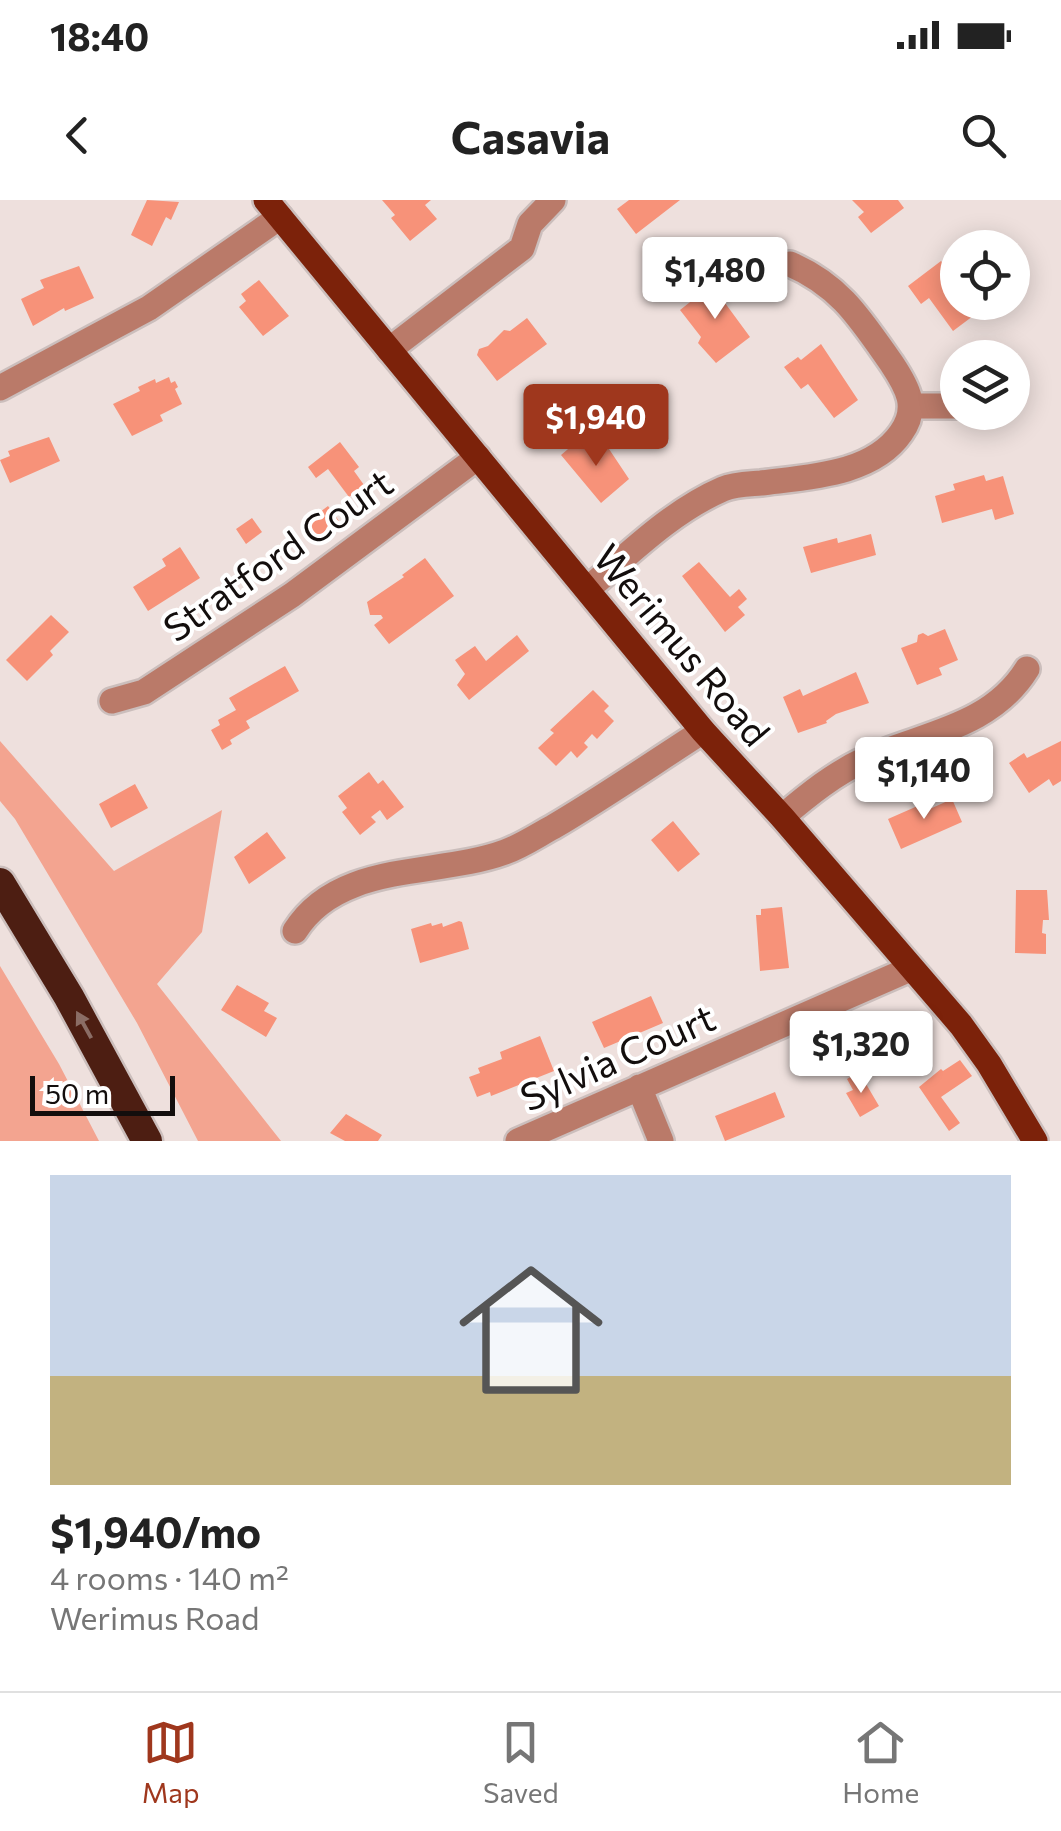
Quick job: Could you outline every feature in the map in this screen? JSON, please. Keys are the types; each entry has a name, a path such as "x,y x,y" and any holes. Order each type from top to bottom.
{"highway":[{"path":"0,883 69,997 147,1141"}],"main road":[{"name":"Werimus Road","path":"273,208 703,731 782,816 961,1025 1035,1141"}],"street":[{"path":"388,350 522,248 530,224 552,200"},
{"path":"0,388 148,308 273,208"},
{"path":"588,589 674,516 727,487 870,462 890,448 906,427 913,406 904,383 860,317 836,290 790,264"},
{"path":"913,406 940,406"},
{"name":"Stratford Court","path":"112,701 144,692 292,596 478,457"},
{"path":"782,816 827,781 864,760 985,713 1014,691 1027,669"},
{"path":"295,932 306,913 325,899 355,886 397,872 505,852 570,817 703,731"},
{"name":"Sylvia Court","path":"518,1141 910,969"},
{"path":"638,1087 660,1141"}],"shaded area":[{"path":"0,741 114,871 222,810 202,932 157,984 281,1141 198,1141 137,1023 15,819 0,801"},
{"path":"0,966 59,1064 99,1141 0,1141"}],"building":[{"path":"147,200 179,202 171,220 166,217 152,246 131,235"},
{"path":"382,200 431,200 425,205 437,219 410,241"},
{"path":"629,200 680,200 636,234 617,209"},
{"path":"852,200 898,200 904,208 871,233 858,217 864,212"},
{"path":"940,262 940,313 929,298 921,304 908,286"},
{"path":"79,266 94,298 65,311 64,308 33,326 21,299 44,288 40,280"},
{"path":"259,280 289,316 263,336 239,307 246,301 241,294"},
{"path":"718,280 732,298 725,303 750,337 716,363 698,343 701,337 680,310"},
{"path":"527,318 547,344 497,381 477,355 479,349"},
{"path":"945,320 968,320 953,331"},
{"path":"821,344 858,400 834,418 808,384 801,389 784,367 798,357 801,360"},
{"path":"169,377 178,387 175,389 182,404 160,415 163,421 132,436 113,404 140,391 138,387"},
{"path":"49,437 60,461 10,483 0,460 10,456 8,451"},
{"path":"581,438 593,453 605,443 629,479 601,503 561,455"},
{"path":"340,442 359,467 354,471 364,485 349,497 328,469 316,478 308,467"},
{"path":"984,475 986,481 1003,476 1014,514 995,520 992,509 942,523 935,496 955,490 953,484"},
{"path":"328,506 342,525 317,543 304,524"},
{"path":"252,518 262,532 246,544 236,529"},
{"path":"871,534 876,555 811,573 803,547"},
{"path":"180,547 200,578 148,611 133,587 166,566 162,559"},
{"path":"425,558 454,596 389,644 374,625 383,618 370,615 367,602"},
{"path":"699,562 730,597 739,589 747,599 738,607 745,615 725,632 682,576"},
{"path":"51,615 69,632 27,681 6,660"},
{"path":"945,629 958,660 939,668 942,675 917,685 901,648 917,642 918,635 928,636"},
{"path":"517,635 529,651 469,700 457,685 465,674 455,660 475,646 486,661"},
{"path":"285,666 299,691 246,721 250,728 222,750 211,730 220,725 218,720 236,710 229,698"},
{"path":"856,672 869,703 798,733 783,697 800,689 803,696"},
{"path":"593,690 609,706 604,711 614,721 597,739 592,734 584,743 588,747 577,758 571,751 556,766 538,748 554,733 550,730"},
{"path":"1061,741 1061,781 1053,786 1049,779 1029,793 1009,763 1024,753 1027,758"},
{"path":"369,772 378,784 383,780 404,807 387,820 380,810 371,817 376,822 360,835 342,812 347,808 338,796"},
{"path":"135,784 148,808 111,828 99,804"},
{"path":"952,799 962,822 901,849 888,819 929,801 932,808"},
{"path":"673,821 700,854 678,872 651,840"},
{"path":"267,832 286,858 249,884 234,857"},
{"path":"1016,890 1047,890 1049,920 1043,920 1042,933 1046,934 1046,954 1015,953"},
{"path":"782,907 789,968 760,971 756,915 761,915 761,909"},
{"path":"459,921 469,949 420,963 411,929 431,923 442,923 443,927"},
{"path":"237,985 269,1003 264,1011 277,1018 266,1037 221,1010"},
{"path":"651,996 663,1023 604,1048 592,1022"},
{"path":"540,1036 554,1071 491,1096 490,1092 477,1097 469,1077 480,1073 478,1068 502,1059 500,1052"},
{"path":"960,1060 972,1076 941,1097 960,1123 949,1131 919,1087"},
{"path":"859,1072 879,1106 860,1117 846,1093 853,1090 847,1079"},
{"path":"775,1092 785,1117 725,1141 715,1116"},
{"path":"346,1114 382,1135 378,1141 345,1141 330,1133"}]}
